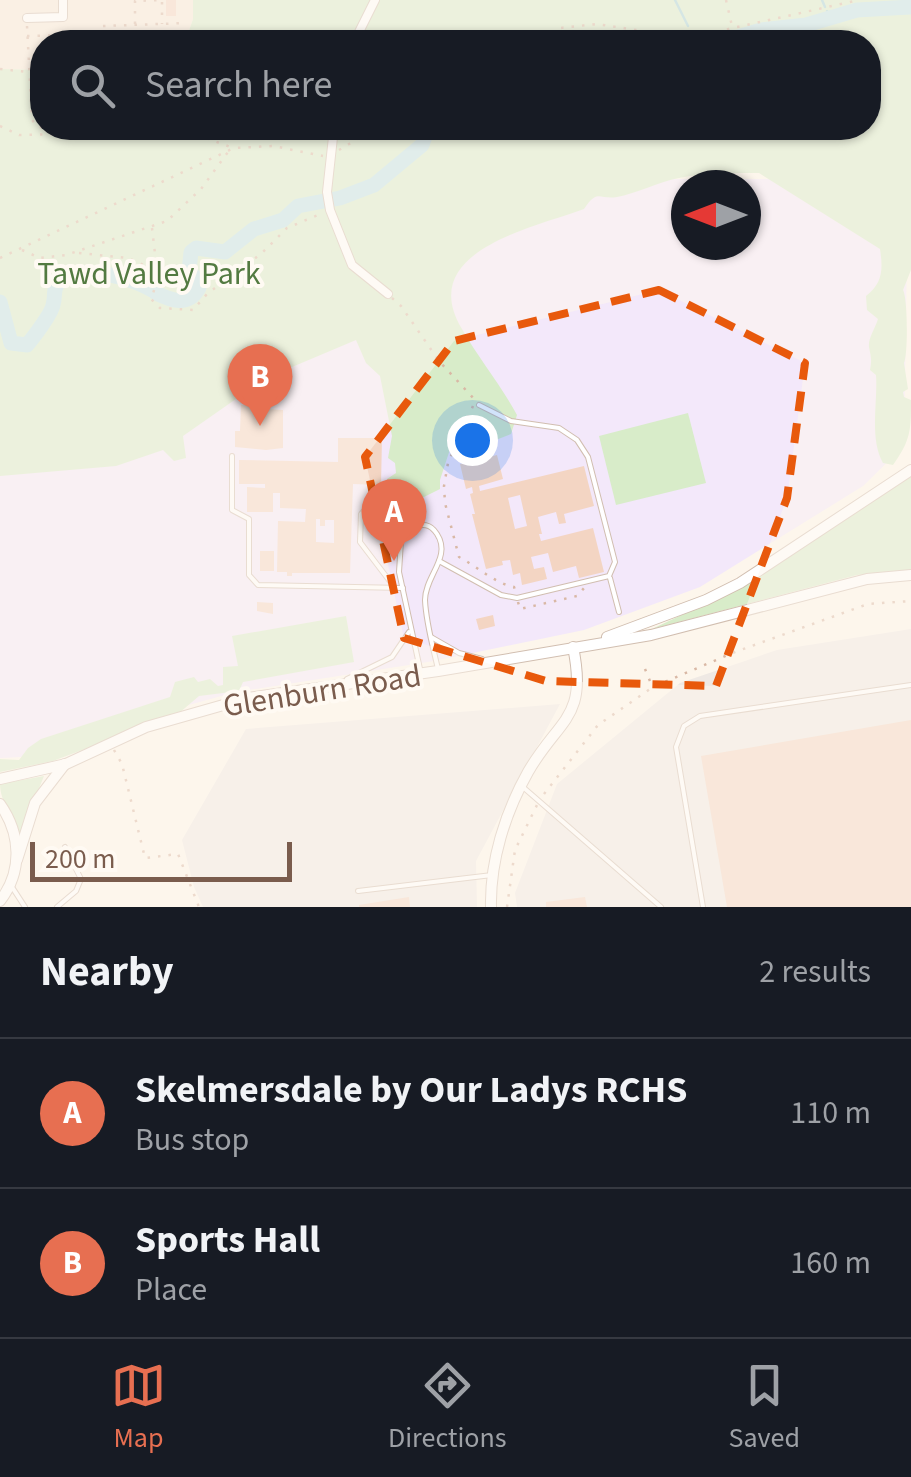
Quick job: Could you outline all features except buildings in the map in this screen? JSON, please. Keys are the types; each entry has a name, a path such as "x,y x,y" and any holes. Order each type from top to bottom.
{"street":[{"path":"27,18 63,18 63,0"},
{"path":"360,30 374,0"},
{"path":"332,140 327,192 330,210 352,265 388,294"},
{"name":"Glenburn Road","path":"587,645 740,583 911,470"},
{"name":"Glenburn Road","path":"0,779 66,764 146,728 248,698 421,674 587,645 700,624 867,579 911,575"},
{"path":"491,907 492,875 520,786 573,710 579,674 573,647"},
{"name":"Glenburn Road","path":"12,882 36,804 66,764"},
{"path":"0,804 15,834 17,860"},
{"path":"0,900 12,882"}],"lane":[{"path":"480,405 511,421 559,428 577,440 588,457 604,510 615,562 609,576 619,612"},
{"path":"232,456 232,510 249,519 249,575 253,583 403,588"},
{"path":"394,588 360,542 361,514 375,499 389,499 399,505 411,527"},
{"path":"421,674 399,572 401,540 411,527 423,524 433,528 442,542 443,554 426,592 438,671"},
{"path":"439,561 500,595 517,598 609,576"},
{"path":"334,686 392,657 410,630"},
{"path":"432,637 460,652 496,661"},
{"path":"703,907 676,747 684,726 700,716 911,684"},
{"path":"520,786 540,799 661,907"},
{"path":"57,907 76,891 82,879 65,848"},
{"path":"358,891 492,875"},
{"path":"12,882 13,892 25,907"}],"path":[{"path":"135,26 135,1 162,0 162,26"},
{"path":"726,0 732,28"},
{"path":"723,30 860,0"},
{"path":"27,18 30,89"},
{"path":"63,18 66,30"},
{"path":"102,30 102,26 186,23"},
{"path":"556,30 598,24 637,30"},
{"path":"0,69 28,72"},
{"path":"0,126 20,135 30,135"},
{"path":"211,140 232,149"},
{"path":"0,258 232,149 274,146 308,156 330,156 356,140"},
{"path":"21,249 46,259 77,253 171,219 201,190 232,149"},
{"path":"152,228 157,288 151,299 160,308 193,310 206,294 262,253 287,228 330,210"},
{"path":"77,253 128,258 156,270"},
{"path":"388,294 401,306 439,361 480,405"},
{"path":"480,405 471,406 448,463 444,503 459,557 500,584 514,587 520,608 577,596 587,585"},
{"path":"508,907 515,850 540,799 598,725 653,687 735,652 868,604 911,601"},
{"path":"644,669 653,687"},
{"path":"110,742 122,764 145,858 178,854 199,907"}],"highlighted area":[{"path":"659,290 805,363 787,498 716,686 546,681 404,638 365,457 454,341"}],"shaded area":[{"path":"0,0 193,0 189,30 30,30 30,70 0,69"},
{"path":"610,179 671,179 671,260 761,260 761,179 823,179 907,252 904,446 863,486 700,587 584,630 434,661 236,692 101,729 21,757 0,758 0,468"},
{"path":"911,629 911,907 517,907 515,893 557,784 680,683 777,650"},
{"path":"560,704 476,861 477,907 203,907 182,840 246,729"}],"green space":[{"name":"Tawd Valley Park","path":"193,0 911,0 911,270 903,290 908,389 903,392 911,400 911,410 909,434 899,456 893,465 883,463 875,431 876,375 870,370 869,344 878,319 867,310 866,296 880,275 880,249 761,174 761,170 671,170 671,180 611,198 596,197 584,209 511,235 466,262 454,280 452,302 462,329 517,415 511,434 470,450 464,438 455,434 440,489 408,505 387,490 387,479 396,473 395,463 388,458 392,436 380,376 366,363 356,340 266,378 183,436 186,458 174,461 163,450 116,466 0,476 0,69 30,70 30,140 881,140 881,30 189,30"},
{"path":"688,413 706,483 616,505 599,436"},
{"path":"911,476 911,570 857,575 652,629 747,584"},
{"path":"346,616 354,662 243,682 239,691 199,696 178,714 53,761 0,772 0,759 19,760 41,739 170,697 175,682 194,677 198,682 210,679 218,686 223,685 223,667 238,666 232,636"},
{"path":"44,776 21,833 4,803 0,784"}],"waterway":[{"path":"675,0 688,26"},
{"path":"822,0 825,7"},
{"path":"761,30 806,25 857,10 911,7"},
{"path":"827,11 831,19"},
{"path":"156,293 174,300 190,298 199,288 189,271 191,252 196,248 225,252 254,229 283,220 298,206 340,198 374,185 424,140"},
{"path":"0,302 11,343 27,345 52,309 57,285 68,276 105,274 152,290"}],"place":[{"name":"Sports Hall","path":"260,426"},
{"name":"Skelmersdale by Our Ladys RCHS","path":"394,561"}]}
